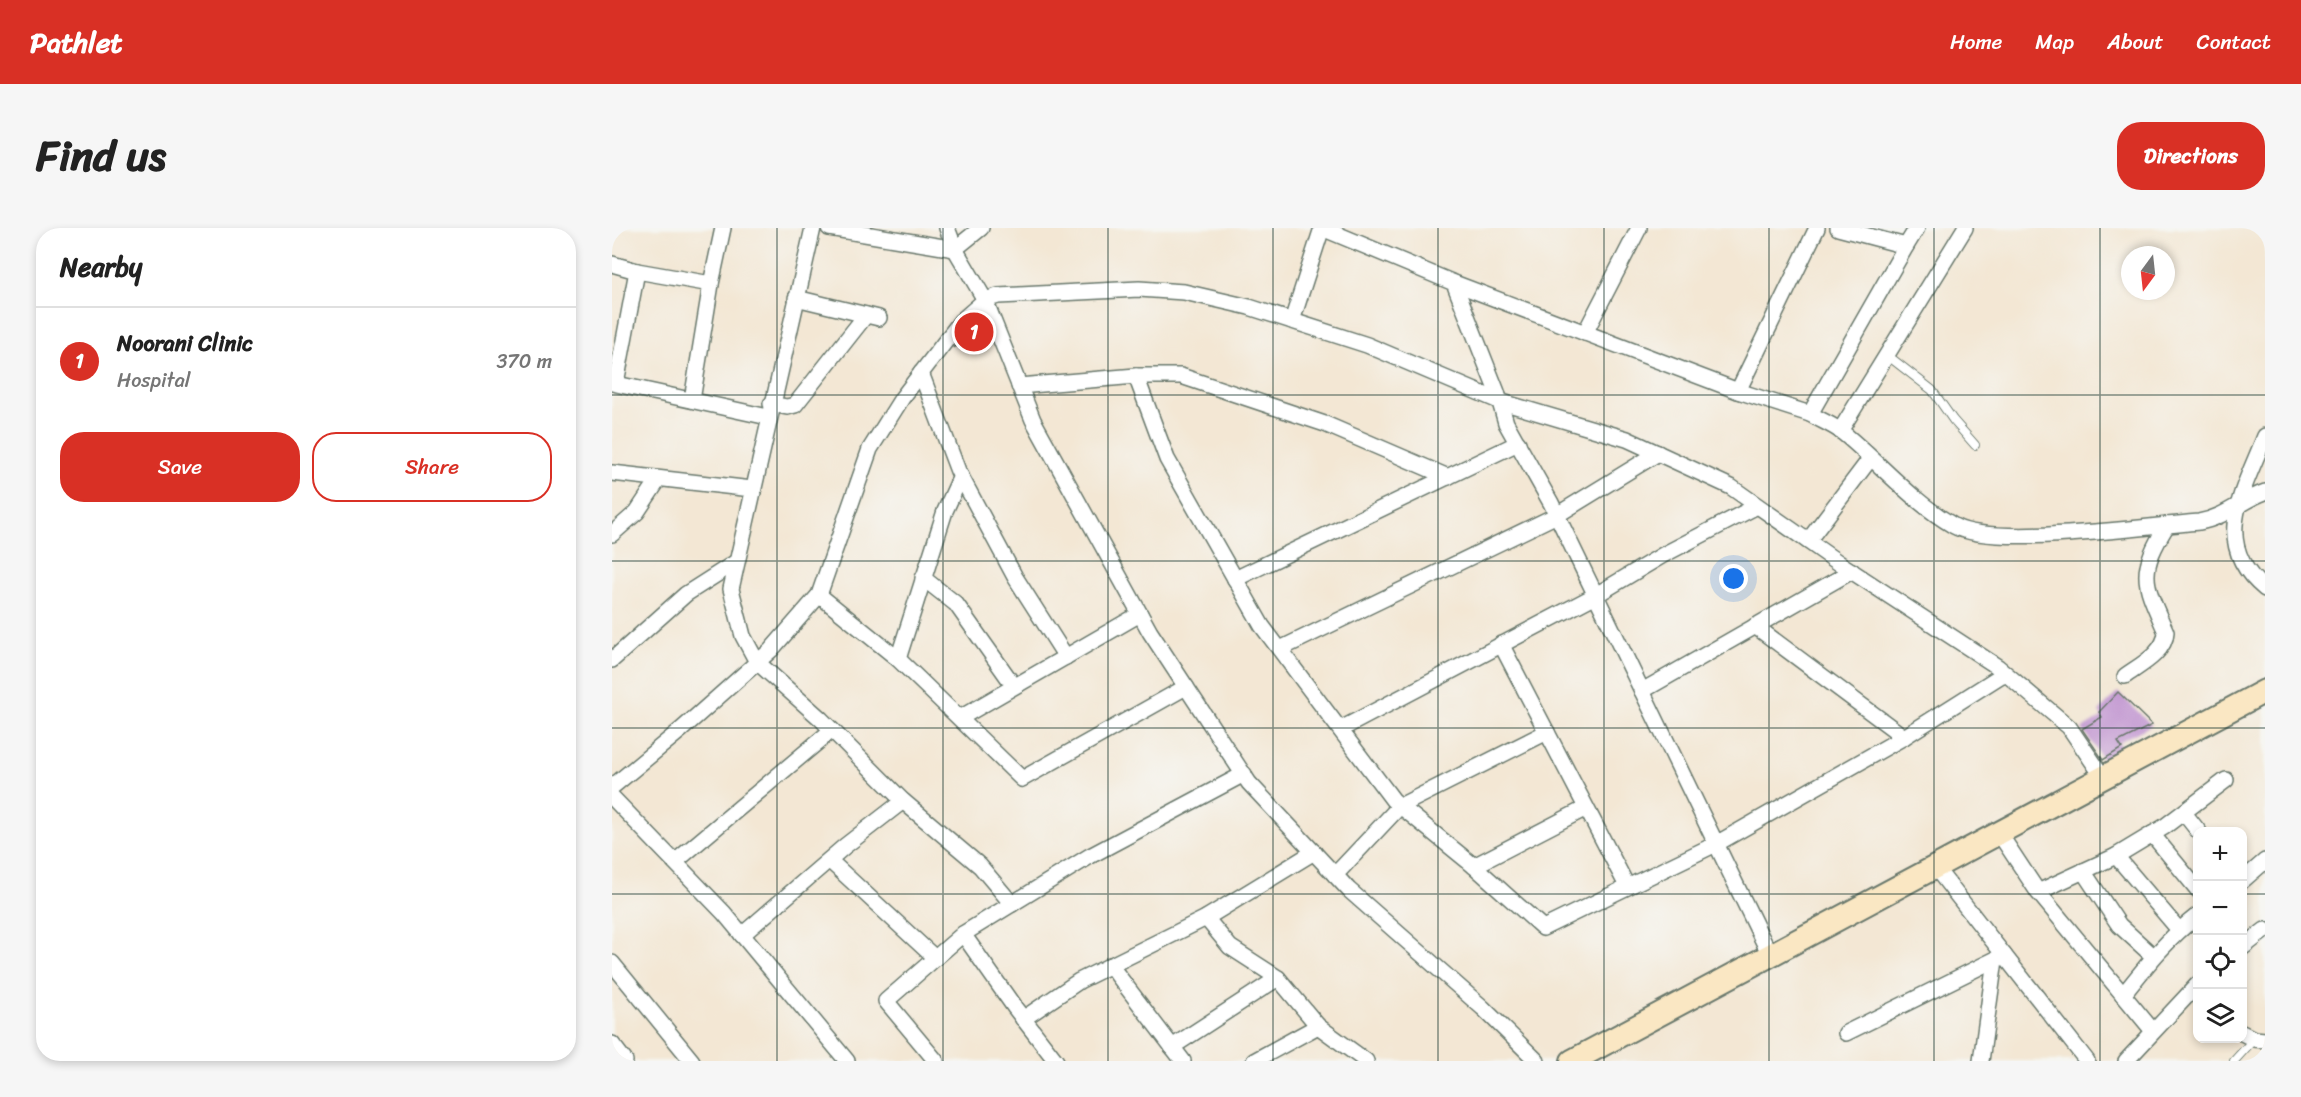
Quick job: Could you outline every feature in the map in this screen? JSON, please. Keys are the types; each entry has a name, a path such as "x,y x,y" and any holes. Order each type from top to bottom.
{"street":[{"path":"692,400 711,284 723,228"},
{"path":"813,228 731,589 743,636 757,662 832,730 903,801 980,866 1012,904"},
{"path":"830,228 955,249 981,228"},
{"path":"947,228 955,249 985,300 1033,420 1140,614 1249,783 1349,890 1483,1008 1537,1061"},
{"path":"1292,321 1322,228 1454,283 1585,333 1738,391 1810,414 1840,431 1905,492 1954,526 1973,533 2047,534 2210,520 2265,492"},
{"path":"1585,333 1639,228"},
{"path":"1738,391 1817,228"},
{"path":"1838,228 1906,246"},
{"path":"1810,414 1917,228"},
{"path":"1840,431 1965,228"},
{"path":"612,264 637,271 711,284"},
{"path":"637,271 614,383 692,400 770,411 795,405 872,316 796,298"},
{"path":"1454,283 1506,423 1557,515 1770,955"},
{"path":"612,787 771,650 819,595 870,449 902,398 961,321 985,300 998,296 1161,290 1184,292 1249,307 1366,345 1499,401 1627,439 1731,487 2005,673 2069,727 2103,777"},
{"path":"921,373 961,476 1015,577 1066,657"},
{"path":"1019,386 1136,376 1181,376 1325,424 1448,477"},
{"path":"1136,376 1167,459 1262,626 1393,800 1474,866 1543,928 1716,843 1904,737 2005,673"},
{"path":"2265,436 2233,523 2237,550 2250,575 2265,589"},
{"path":"1235,579 1518,443"},
{"path":"1280,649 1557,515 1658,453"},
{"path":"1808,541 1870,459"},
{"path":"612,473 752,489"},
{"path":"898,659 945,511 961,476"},
{"path":"612,534 637,512 659,479"},
{"path":"1341,729 1596,595 1663,555 1757,506"},
{"path":"2125,676 2157,652 2166,639 2166,632 2150,596 2145,574 2153,548 2167,525"},
{"path":"612,660 686,594 736,562"},
{"path":"1642,691 1852,571"},
{"path":"923,578 956,604 1014,686"},
{"path":"819,595 898,659 1022,779 1186,687"},
{"path":"960,718 1140,614"},
{"path":"1755,626 1904,737"},
{"path":"1501,644 1627,886"},
{"path":"1572,1061 2265,691"},
{"path":"675,862 832,730"},
{"path":"1335,875 1400,806 1547,732"},
{"path":"936,1061 886,1001 963,934 1090,856 1244,774"},
{"path":"2038,892 2116,856 2184,813 2226,780"},
{"path":"612,797 742,935 847,1061"},
{"path":"742,935 829,860 903,801"},
{"path":"1474,866 1586,808"},
{"path":"2184,813 2196,827"},
{"path":"1999,833 2038,892 2152,1031"},
{"path":"2152,834 2193,884"},
{"path":"1023,1019 1079,981 1206,918 1314,852"},
{"path":"2116,856 2179,930"},
{"path":"829,860 935,958"},
{"path":"2247,877 2265,861"},
{"path":"1935,867 1999,957 2087,1061"},
{"path":"2083,871 2119,926 2153,956"},
{"path":"1206,918 1230,947 1278,978 1318,1026 1366,1061"},
{"path":"2122,995 2153,956 2193,919"},
{"path":"2247,944 2265,930"},
{"path":"963,934 1023,1019 1056,1061"},
{"path":"1846,1034 1999,957"},
{"path":"1981,1061 1999,957"},
{"path":"612,963 692,1061"},
{"path":"1110,965 1183,1061"},
{"path":"1172,1047 1278,978"},
{"path":"2126,1061 2152,1031 2193,992"},
{"path":"1254,1061 1318,1026"}],"lane":[{"path":"1887,355 1932,390 1953,420 1975,445"},
{"path":"2234,1061 2254,1038"}],"building":[{"path":"979,318 987,332 953,348 968,328"},
{"path":"2118,692 2152,725 2118,742 2122,748 2103,760 2082,729 2102,717 2099,712"}],"place":[{"name":"Noorani Clinic","path":"974,332"}]}
